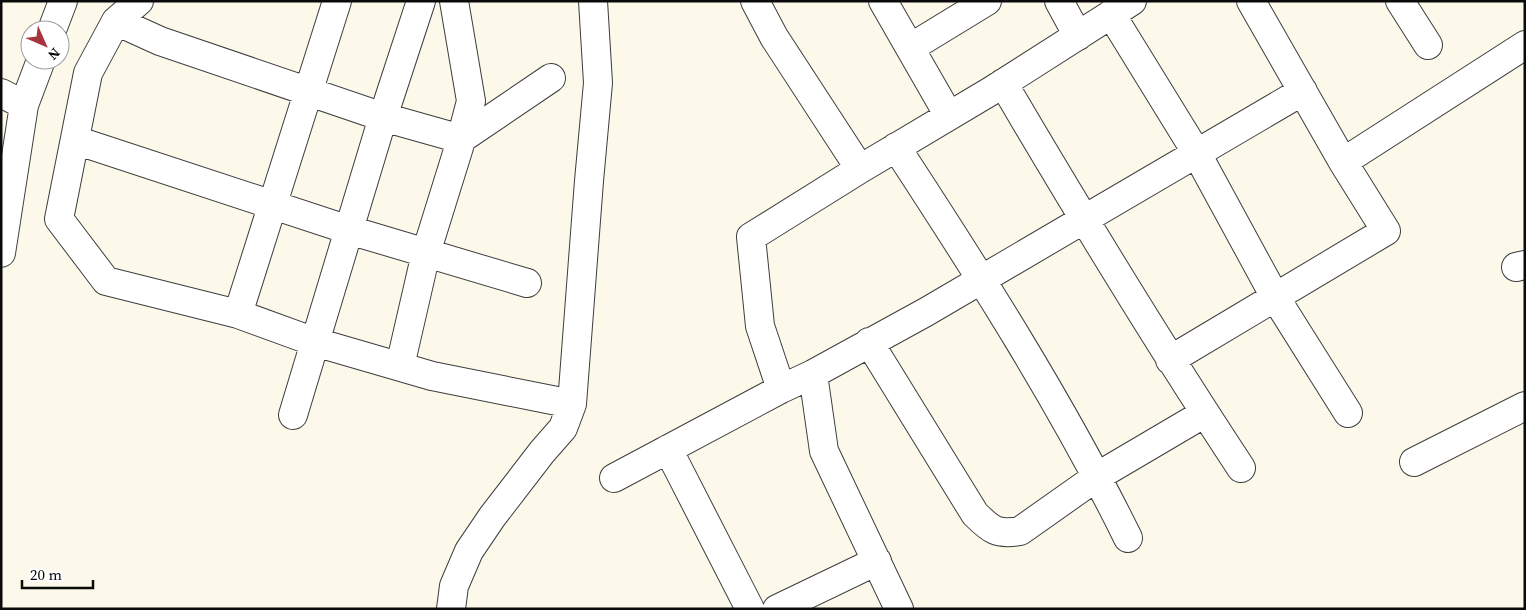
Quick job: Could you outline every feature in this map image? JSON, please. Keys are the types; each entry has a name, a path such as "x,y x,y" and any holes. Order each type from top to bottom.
{"street":[{"path":"56,20 63,1"},
{"path":"139,1 116,21 88,73 59,219 106,281 238,314 315,342 432,376 572,404"},
{"path":"238,314 337,1"},
{"path":"292,415 383,117 422,1"},
{"path":"400,366 426,254 471,101 454,1"},
{"path":"451,609 454,586 470,552 492,517 563,428 572,404 598,83 593,1"},
{"path":"755,1 774,36 860,169"},
{"path":"883,1 949,116"},
{"path":"910,48 987,1"},
{"path":"1059,1 1078,36"},
{"path":"1170,360 1386,231 1343,162 1251,1"},
{"path":"1400,1 1428,45"},
{"path":"781,389 760,326 751,237 1122,8 1196,152 1275,297 1348,413"},
{"path":"116,21 160,41 383,117 461,139 551,78"},
{"path":"1343,162 1525,45"},
{"path":"1,251 13,99 34,70"},
{"path":"1003,83 1083,219 1170,360 1241,468"},
{"path":"614,478 781,389 813,374 926,312 1303,91"},
{"path":"75,140 349,230 527,283"},
{"path":"896,147 982,279 1098,476 1128,538"},
{"path":"869,342 975,514 987,526 1004,534 1020,531 1098,476 1205,412"},
{"path":"813,374 824,451 899,609"},
{"path":"1414,462 1525,406"},
{"path":"668,449 750,609"},
{"path":"777,609 876,561"}]}
